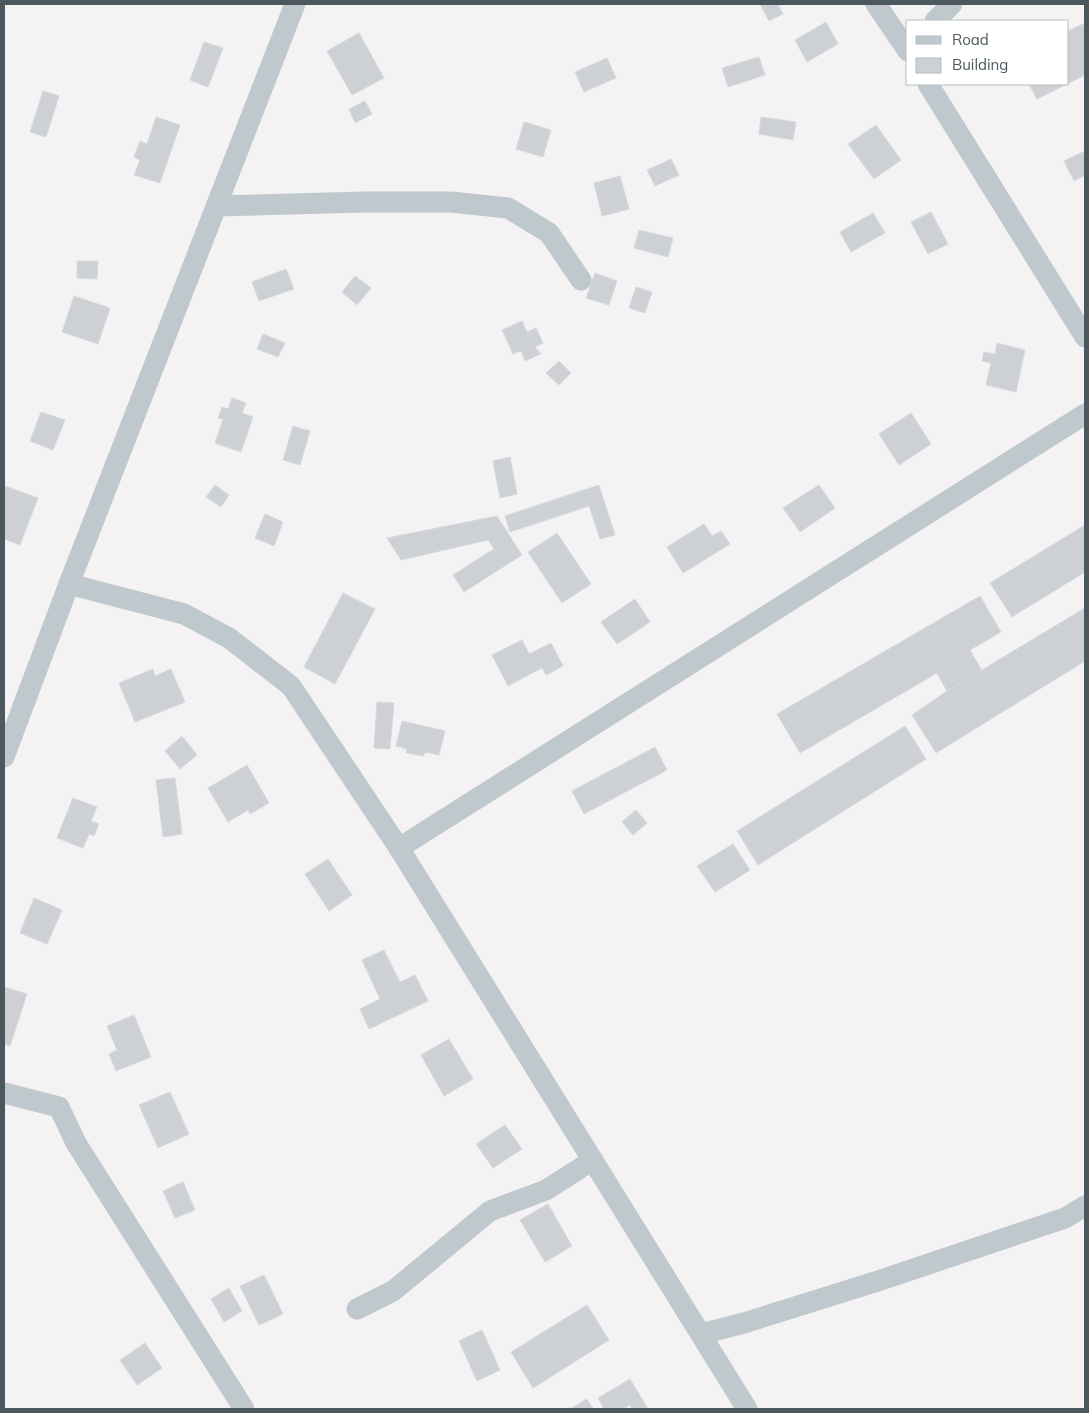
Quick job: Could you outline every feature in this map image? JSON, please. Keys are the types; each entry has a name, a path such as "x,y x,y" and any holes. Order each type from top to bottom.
{"street":[{"path":"4,757 69,584 295,4"},
{"path":"876,4 906,48"},
{"path":"936,20 952,4"},
{"path":"929,85 1085,338"},
{"path":"216,206 451,202 508,208 549,234 581,280"},
{"path":"400,848 1085,414"},
{"path":"69,584 184,614 229,638 291,686 400,848 748,1409"},
{"path":"4,1093 58,1107 76,1143 244,1409"},
{"path":"357,1309 393,1292 490,1211 546,1190 593,1160"},
{"path":"701,1334 744,1323 878,1281 1065,1218 1085,1206"}],"building":[{"path":"760,4 778,4 783,14 769,21"},
{"path":"826,22 838,44 807,62 795,40"},
{"path":"1085,23 1085,75 1069,83 1069,31"},
{"path":"359,33 384,78 352,95 327,51"},
{"path":"204,42 223,48 208,87 190,80"},
{"path":"759,57 765,75 728,87 722,68"},
{"path":"607,58 616,78 584,92 575,72"},
{"path":"1030,85 1065,85 1037,99"},
{"path":"43,91 59,96 46,137 30,132"},
{"path":"365,101 372,114 355,123 349,109"},
{"path":"156,117 180,125 160,183 134,175 140,160 134,157 140,141 147,144"},
{"path":"761,117 796,122 793,140 759,134"},
{"path":"524,122 551,130 543,157 516,149"},
{"path":"876,125 901,160 874,179 848,144"},
{"path":"1085,151 1085,175 1074,181 1064,161"},
{"path":"671,159 679,175 655,186 647,170"},
{"path":"620,176 629,209 602,216 594,183"},
{"path":"931,212 948,244 928,254 911,222"},
{"path":"873,213 885,233 851,252 840,232"},
{"path":"639,230 673,238 668,257 634,248"},
{"path":"77,261 98,261 97,279 77,278"},
{"path":"286,269 294,289 259,301 252,282"},
{"path":"595,273 617,281 609,305 586,298"},
{"path":"355,276 371,288 357,305 342,292"},
{"path":"636,287 652,292 645,313 629,308"},
{"path":"74,296 110,308 98,344 62,332"},
{"path":"522,321 527,332 536,328 543,343 535,347 541,354 525,361 521,351 513,354 502,330"},
{"path":"263,334 285,343 278,357 257,349"},
{"path":"997,343 1025,350 1016,392 986,385 991,363 982,361 984,352 995,354"},
{"path":"559,361 571,373 559,385 546,373"},
{"path":"232,398 246,403 242,413 253,417 241,452 215,443 223,419 218,418 222,407 228,409"},
{"path":"41,412 65,420 53,450 30,441"},
{"path":"911,413 931,444 899,465 879,434"},
{"path":"293,426 310,431 300,465 283,460"},
{"path":"510,457 517,494 500,498 493,461"},
{"path":"215,485 229,495 221,507 206,497"},
{"path":"599,485 615,535 600,539 589,506 510,532 505,516"},
{"path":"819,485 835,508 800,532 783,508"},
{"path":"5,486 38,498 20,545 4,539"},
{"path":"265,514 283,522 274,546 255,538"},
{"path":"497,516 522,555 464,592 453,575 494,549 488,540 401,560 387,538"},
{"path":"704,524 712,536 721,531 730,544 683,573 667,547"},
{"path":"1085,525 1085,572 1012,617 990,583"},
{"path":"557,533 591,584 562,603 528,552"},
{"path":"343,593 375,609 335,684 304,667"},
{"path":"980,596 1001,632 970,650 982,671 947,691 937,673 800,753 777,714"},
{"path":"635,599 650,622 617,644 601,622"},
{"path":"1085,608 1085,661 936,753 912,715 947,691"},
{"path":"522,640 529,654 551,643 563,666 546,675 542,668 508,686 492,655"},
{"path":"153,669 155,676 171,669 185,702 135,722 119,683"},
{"path":"377,702 394,703 390,749 374,748"},
{"path":"402,721 445,731 439,755 426,752 423,756 406,753 407,749 396,746"},
{"path":"905,726 926,759 758,865 737,831"},
{"path":"182,736 197,755 180,769 165,751"},
{"path":"655,747 667,770 584,814 572,791"},
{"path":"247,765 269,803 250,814 248,810 228,822 208,788"},
{"path":"175,778 182,834 163,837 156,780"},
{"path":"73,798 97,807 91,821 99,824 94,836 89,834 83,848 57,838"},
{"path":"636,810 647,823 633,835 622,822"},
{"path":"733,844 750,870 715,892 697,866"},
{"path":"328,859 352,895 329,911 305,874"},
{"path":"34,898 62,910 47,944 20,933"},
{"path":"384,950 400,982 415,975 428,1001 369,1029 360,1009 380,999 362,960"},
{"path":"4,987 27,994 10,1046 4,1044"},
{"path":"134,1015 151,1057 116,1071 109,1054 117,1050 107,1026"},
{"path":"449,1039 473,1079 444,1096 421,1055"},
{"path":"170,1092 189,1134 158,1148 139,1105"},
{"path":"505,1125 522,1149 493,1168 476,1144"},
{"path":"183,1182 195,1210 175,1218 163,1191"},
{"path":"548,1204 572,1246 545,1262 520,1220"},
{"path":"264,1275 283,1314 259,1325 240,1286"},
{"path":"229,1288 242,1311 224,1322 211,1299"},
{"path":"587,1305 609,1340 533,1388 511,1352"},
{"path":"482,1330 500,1370 477,1381 459,1341"},
{"path":"145,1343 162,1368 137,1385 120,1360"},
{"path":"630,1379 648,1409 632,1409 630,1405 622,1409 604,1409 598,1398"},
{"path":"587,1399 593,1409 570,1409"}]}
